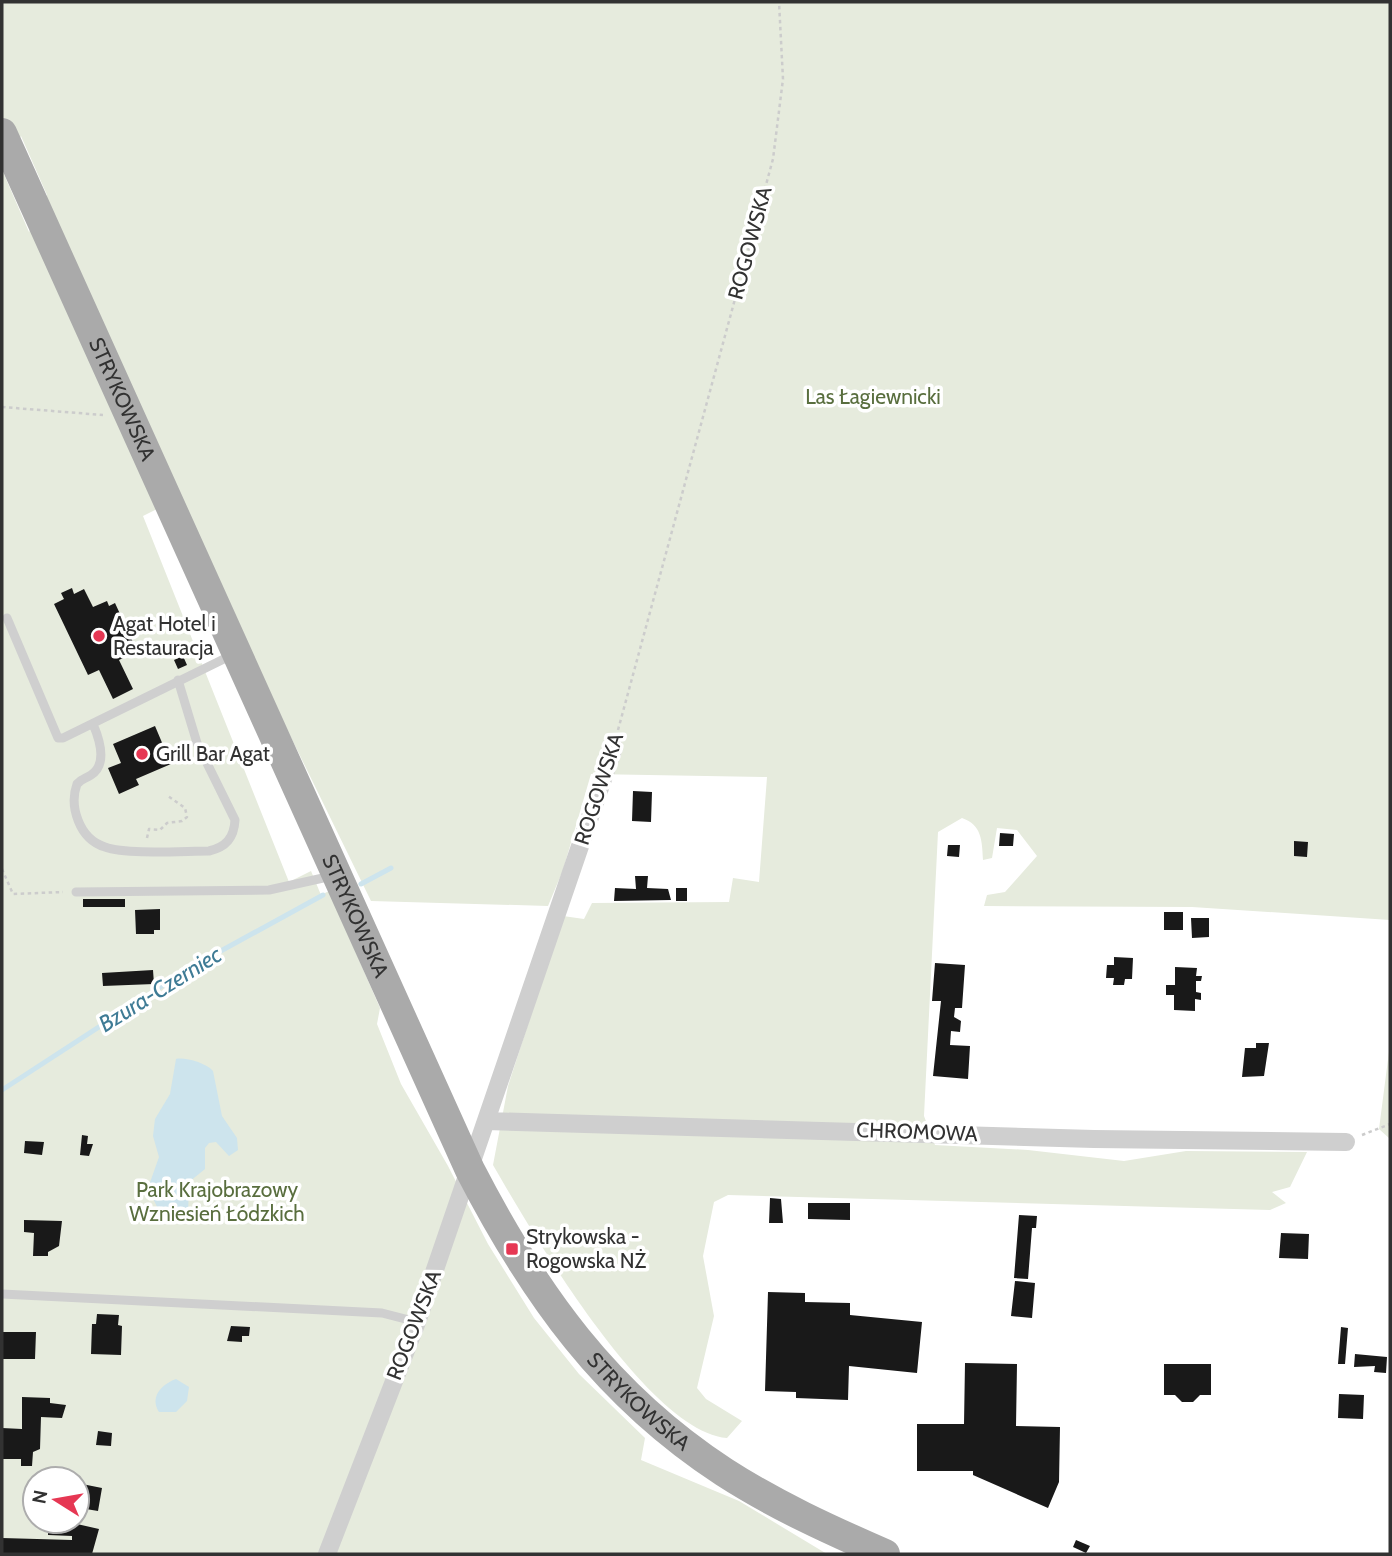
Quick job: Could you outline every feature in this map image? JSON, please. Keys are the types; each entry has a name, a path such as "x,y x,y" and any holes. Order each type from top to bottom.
{"main road":[{"name":"STRYKOWSKA","path":"2,134 470,1170 507,1240 548,1304 588,1355 638,1406 725,1473 793,1512 885,1554"}],"street":[{"name":"ROGOWSKA","path":"327,1554 417,1322 614,747"},
{"name":"CHROMOWA","path":"487,1121 1094,1139 1346,1142"}],"lane":[{"path":"7,618 55,736 63,738 237,653"},
{"path":"93,724 100,747 100,761 92,774 76,784 73,796 74,813 86,833 101,846 149,850 209,851 220,848 234,830 235,820 197,743 178,680"},
{"path":"76,892 269,890 337,875"},
{"path":"2,1294 382,1313 417,1322"}],"path":[{"name":"ROGOWSKA","path":"614,747 773,159 783,79 779,2"},
{"path":"2,407 130,417"},
{"path":"149,850 147,831 160,830 167,823 187,817 185,808 168,796"},
{"path":"2,869 13,894 76,892"},
{"path":"1346,1142 1390,1125"}],"green space":[{"name":"Las Łagiewnicki","path":"2,2 1390,2 1390,920 1192,907 984,906 987,895 1005,892 1037,856 1017,830 997,828 992,858 983,860 980,834 969,821 962,818 938,832 924,1116 935,1145 1028,1150 1124,1161 1186,1151 1307,1152 1290,1187 1272,1192 1286,1203 1270,1210 728,1195 714,1202 703,1256 714,1316 697,1388 706,1399 742,1421 727,1438 696,1427 662,1402 628,1366 563,1279 493,1165 508,1086 563,916 584,919 592,903 729,902 733,878 759,882 767,777 591,774 563,870 548,906 371,901 175,500 143,516 289,882 311,871 321,895 329,891 380,1008 377,1024 401,1084 448,1166 488,1244 534,1318 579,1374 645,1438 641,1460 739,1501 827,1554 2,1554","holes":["21,136 47,195 29,232 3,172"]},
{"path":"1390,1044 1390,1139 1379,1129"}],"water":[{"path":"176,1059 195,1061 213,1071 222,1116 237,1138 238,1150 229,1156 216,1142 209,1143 205,1148 205,1169 189,1182 188,1217 182,1221 161,1215 148,1188 159,1157 153,1136 155,1119 170,1094"},
{"path":"176,1379 189,1387 187,1401 176,1412 159,1412 155,1401 158,1392"}],"building":[{"path":"72,588 74,594 84,589 93,607 107,601 109,606 115,603 137,651 119,660 133,689 113,699 99,670 88,675 54,604 64,599 61,593"},
{"path":"183,656 187,665 178,669 174,660"},
{"name":"Grill Bar Agat","path":"155,726 171,764 136,779 139,785 119,794 108,768 121,763 113,744"},
{"path":"633,791 652,792 651,822 632,821"},
{"path":"1000,833 1014,834 1013,846 999,846"},
{"path":"1294,841 1308,842 1307,857 1294,856"},
{"path":"948,845 960,845 959,857 947,856"},
{"path":"635,876 648,876 647,888 668,889 671,900 614,901 615,888 636,889"},
{"path":"676,888 687,888 687,901 676,901"},
{"path":"83,899 125,899 125,907 83,907"},
{"path":"160,909 160,930 154,930 154,934 136,934 135,910"},
{"path":"1164,912 1183,912 1183,930 1164,930"},
{"path":"1191,918 1209,918 1209,937 1192,938"},
{"path":"1114,957 1133,958 1132,979 1125,979 1124,985 1113,985 1114,978 1106,978 1107,965 1114,965"},
{"path":"935,963 965,965 962,1008 955,1008 954,1017 961,1021 960,1032 951,1031 950,1045 970,1046 968,1079 933,1076 941,1001 932,1001"},
{"path":"1175,967 1197,968 1196,976 1202,976 1201,981 1196,981 1196,992 1201,993 1201,1000 1195,999 1195,1011 1174,1010 1174,995 1166,995 1166,985 1175,985"},
{"path":"153,970 154,984 103,986 102,973"},
{"path":"1256,1043 1269,1043 1264,1076 1242,1077 1245,1048 1256,1048"},
{"path":"82,1135 88,1136 87,1144 93,1144 89,1156 80,1155"},
{"path":"25,1141 44,1142 42,1155 24,1153"},
{"path":"770,1198 781,1199 783,1223 769,1223"},
{"path":"808,1203 850,1203 850,1220 808,1219"},
{"path":"1019,1215 1037,1216 1036,1228 1032,1228 1028,1279 1014,1278"},
{"path":"24,1220 62,1221 59,1246 48,1252 48,1256 33,1256 34,1233 24,1232"},
{"path":"1281,1233 1309,1234 1308,1259 1279,1258"},
{"path":"1015,1281 1035,1283 1032,1318 1011,1316"},
{"path":"768,1292 805,1293 805,1302 850,1303 850,1315 922,1322 917,1373 849,1366 848,1400 796,1398 796,1392 765,1391"},
{"path":"97,1314 119,1315 118,1325 122,1326 121,1355 91,1354 92,1324 96,1324"},
{"path":"231,1326 250,1327 249,1336 242,1336 242,1342 227,1341"},
{"path":"1341,1327 1348,1328 1345,1364 1338,1364"},
{"path":"3,1332 36,1332 35,1359 3,1359"},
{"path":"1355,1354 1387,1357 1386,1373 1374,1372 1375,1366 1354,1367"},
{"path":"965,1363 1017,1364 1016,1426 1060,1427 1059,1482 1048,1508 973,1475 973,1471 917,1471 917,1424 964,1424"},
{"path":"1164,1364 1211,1364 1211,1395 1200,1395 1193,1402 1182,1402 1175,1395 1164,1395"},
{"path":"1339,1394 1364,1395 1363,1419 1338,1418"},
{"path":"22,1397 50,1398 50,1403 66,1405 62,1418 41,1417 40,1449 33,1452 32,1465 21,1465 21,1459 2,1459 2,1428 22,1429"},
{"path":"98,1431 112,1433 111,1446 96,1445"},
{"path":"91,1486 102,1488 98,1511 91,1510"},
{"path":"91,1527 99,1529 92,1554 2,1554 2,1538 72,1540 72,1536 48,1535 91,1535"},
{"path":"1076,1540 1090,1546 1086,1553 1073,1547"}],"waterway":[{"name":"Bzura-Czerniec","path":"361,884 391,868"},
{"name":"Bzura-Czerniec","path":"2,1090 188,969 323,895"}],"place":[{"name":"Agat Hotel i Restauracja","path":"99,636"},
{"name":"Grill Bar Agat","path":"142,754"},
{"name":"Strykowska - Rogowska NŻ","path":"512,1249"}],"park label":[{"name":"Park Krajobrazowy Wzniesień Łódzkich","path":"217,1202"}]}
